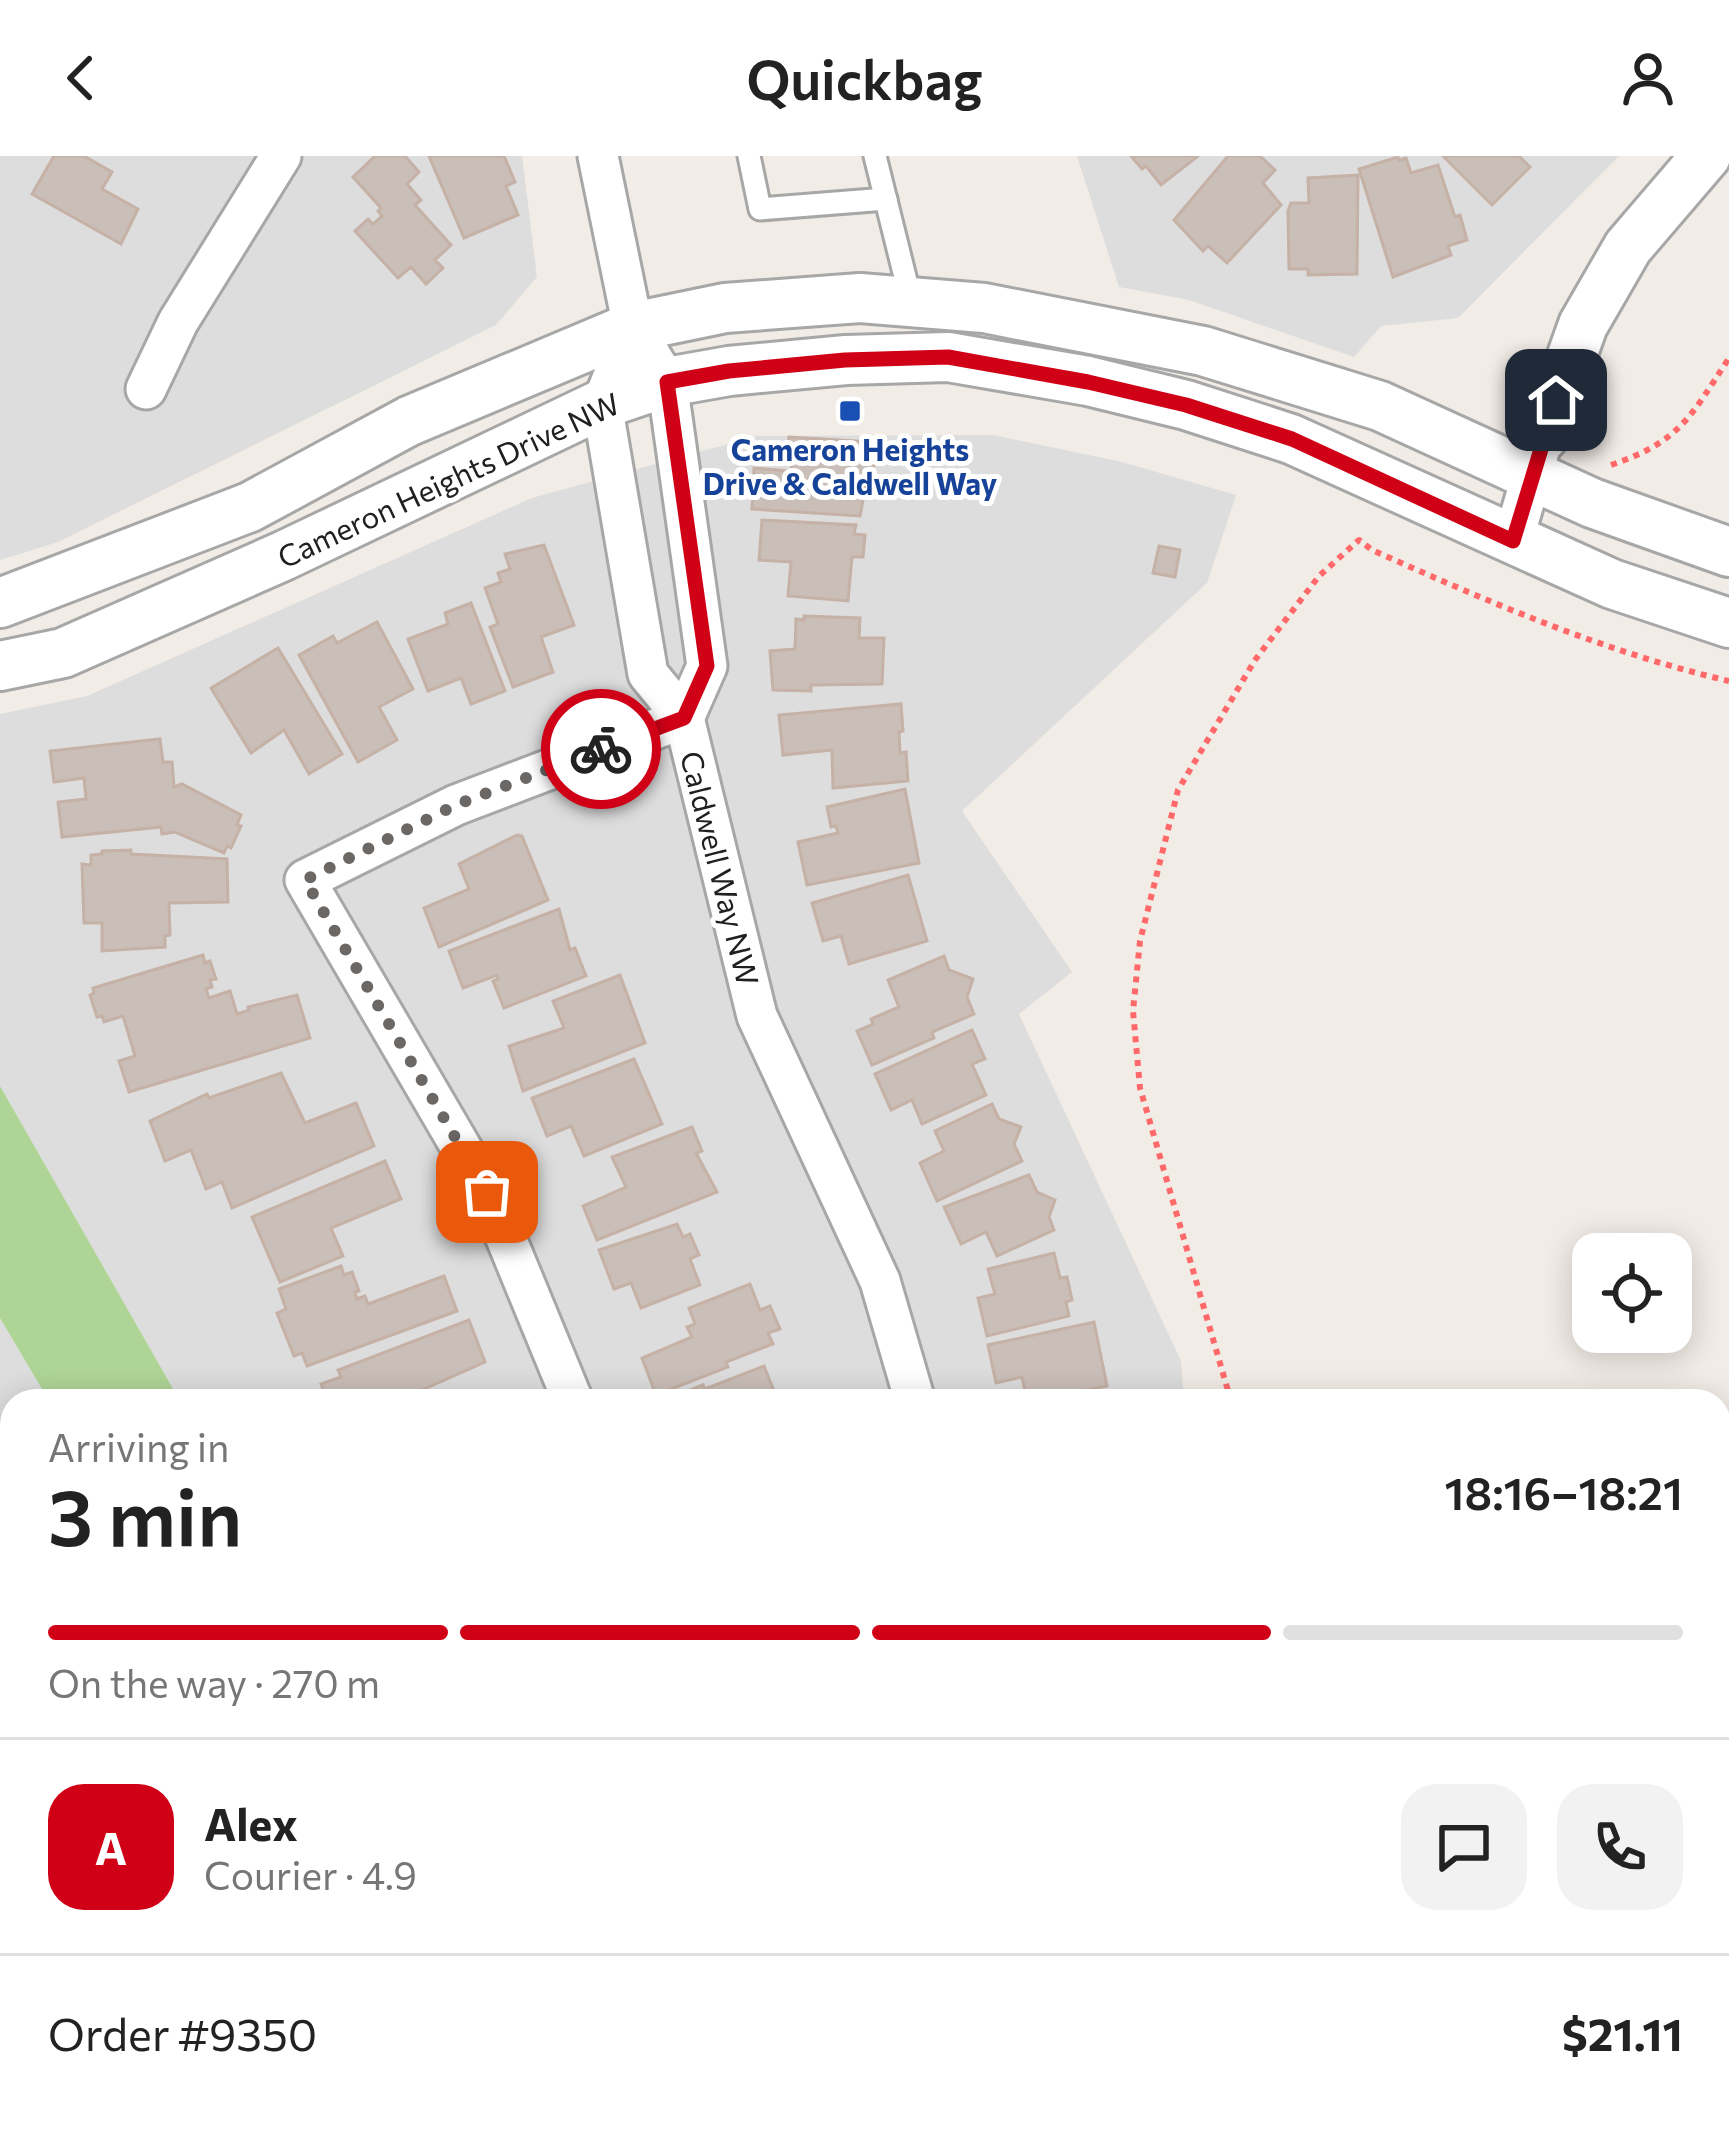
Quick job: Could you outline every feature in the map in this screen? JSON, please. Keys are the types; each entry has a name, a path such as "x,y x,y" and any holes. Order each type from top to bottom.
{"street":[{"path":"146,389 178,322 281,156"},
{"path":"568,1389 487,1192 305,880 456,805 684,718 707,666 667,382 634,327 598,156"},
{"path":"1513,541 1583,325 1628,248 1706,156"},
{"name":"Cameron Heights Drive NW","path":"0,603 250,507 410,421 634,327 725,308 860,298 984,308 1203,351 1537,457 1645,525 1729,552"},
{"path":"602,404 634,327"},
{"name":"Cameron Heights Drive NW","path":"0,666 63,653 283,556 602,404 667,382 845,360 948,357 1186,405 1292,439 1612,584 1729,623"},
{"name":"Caldwell Way NW","path":"602,404 648,674 684,718 757,1016 880,1281 912,1389"}],"lane":[{"path":"748,156 760,209 886,199"},
{"path":"875,156 911,302"}],"path":[{"path":"1228,1389 1140,1088 1133,1011 1140,941 1178,790 1255,660 1319,576 1359,541 1579,638 1635,658 1729,681"}],"shaded area":[{"path":"0,156 522,156 537,277 496,325 58,542 0,560"},
{"path":"1077,156 1619,156 1458,318 1381,326 1354,357 1189,300 1119,287"},
{"path":"993,435 1122,462 1236,495 1207,583 962,811 1072,972 1019,1014 1181,1361 1183,1389 173,1389 0,1086 0,714 87,696 532,498 757,436"},
{"path":"0,1318 42,1389 0,1389"}],"green space":[{"path":"0,1086 173,1389 42,1389 0,1318"}],"building":[{"path":"54,156 84,156 112,172 102,189 138,209 121,244 32,194"},
{"path":"375,156 405,156 419,172 407,184 421,200 415,205 451,245 435,260 443,268 426,284 411,267 398,278 355,231 368,219 373,224 382,216 381,208 353,177"},
{"path":"429,156 504,156 515,182 506,186 518,215 464,238"},
{"path":"1131,156 1198,156 1161,185"},
{"path":"1228,156 1260,156 1275,170 1263,183 1281,205 1227,263 1208,246 1203,251 1174,220"},
{"path":"1443,156 1519,156 1530,167 1492,205"},
{"path":"1406,158 1411,173 1438,165 1467,240 1448,246 1451,255 1393,277 1359,169"},
{"path":"1358,175 1357,274 1308,275 1308,269 1289,269 1288,211 1291,203 1309,203 1308,178"},
{"path":"789,437 870,442 869,451 875,452 873,474 868,474 860,516 752,509 754,468 791,471"},
{"path":"762,520 856,525 854,534 865,535 863,557 852,557 848,601 788,596 791,562 759,560"},
{"path":"544,545 574,625 541,637 553,672 513,687 490,627 498,624 485,588 501,582 498,573 510,569 505,554"},
{"path":"1159,546 1180,550 1175,577 1153,573"},
{"path":"471,603 505,691 471,704 461,678 428,691 408,639 448,624 445,613"},
{"path":"804,616 860,618 859,638 884,638 882,684 773,690 770,651 795,649 796,619 804,620"},
{"path":"377,622 413,689 379,707 397,740 358,762 299,655 333,636 337,643"},
{"path":"278,648 342,754 309,774 284,730 251,753 211,688"},
{"path":"901,704 900,753 906,752 908,781 833,788 832,750 783,755 779,715"},
{"path":"160,739 163,762 172,762 174,787 182,784 241,815 231,848 227,846 224,853 175,832 162,834 161,827 62,837 58,802 86,799 84,778 54,782 50,751"},
{"path":"905,789 919,863 807,885 798,842 838,833 836,826 831,827 827,807"},
{"path":"522,836 548,900 439,947 424,908 469,889 459,864"},
{"path":"131,850 131,854 227,859 228,902 169,903 170,935 165,936 165,947 102,951 102,923 84,923 82,864 91,865 91,855 102,851"},
{"path":"908,875 927,941 849,964 841,936 823,941 812,903"},
{"path":"559,909 570,950 575,948 586,976 504,1008 493,981 497,975 463,988 449,951"},
{"path":"203,955 216,979 206,989 209,998 230,991 237,1014 297,995 310,1038 129,1092 119,1061 135,1056 123,1016 104,1022 102,1016 97,1017 90,995 93,988"},
{"path":"944,956 949,970 973,979 967,997 974,1014 872,1065 857,1031 899,1007 888,980"},
{"path":"620,975 645,1043 523,1091 509,1046 564,1028 553,1001"},
{"path":"972,1030 985,1059 972,1064 986,1095 922,1124 912,1100 891,1110 875,1074"},
{"path":"634,1059 662,1124 584,1156 571,1126 547,1136 532,1098"},
{"path":"281,1073 305,1123 356,1103 374,1146 232,1208 222,1182 206,1189 191,1150 165,1161 150,1121 207,1094 209,1098"},
{"path":"992,1104 999,1119 1021,1127 1014,1144 1022,1161 937,1201 920,1163 944,1151 935,1131"},
{"path":"692,1127 702,1151 696,1153 717,1192 597,1240 583,1206 626,1187 612,1157"},
{"path":"385,1161 401,1199 331,1228 343,1256 280,1282 252,1217"},
{"path":"1029,1175 1037,1192 1055,1200 1049,1217 1054,1230 997,1256 986,1232 961,1244 944,1207"},
{"path":"677,1224 683,1237 690,1234 699,1255 690,1259 700,1285 641,1308 631,1283 614,1289 599,1250"},
{"path":"1054,1253 1060,1278 1067,1277 1072,1300 1066,1302 1069,1316 987,1336 978,1298 995,1294 988,1269"},
{"path":"341,1266 344,1275 352,1272 357,1299 365,1296 368,1304 444,1276 457,1311 307,1366 302,1353 294,1356 277,1313 286,1309 279,1289"},
{"path":"750,1284 760,1310 770,1306 780,1329 768,1333 773,1344 726,1362 728,1367 671,1389 654,1389 642,1358 692,1337 687,1327 695,1324 689,1308"},
{"path":"469,1320 485,1362 424,1389 323,1389 321,1384 341,1377 338,1370"},
{"path":"1094,1322 1107,1386 1024,1389 1022,1377 996,1383 988,1345"},
{"path":"764,1366 773,1389 705,1389"}],"way so far":[{"path":"487,1192 305,880 456,805 601,749"}],"place":[{"name":"Cameron Heights Drive & Caldwell Way","path":"850,411"}],"route":[{"path":"601,749 684,718 707,666 667,382 845,360 948,357 1088,382 1186,405 1292,439 1513,541 1556,400"}]}
